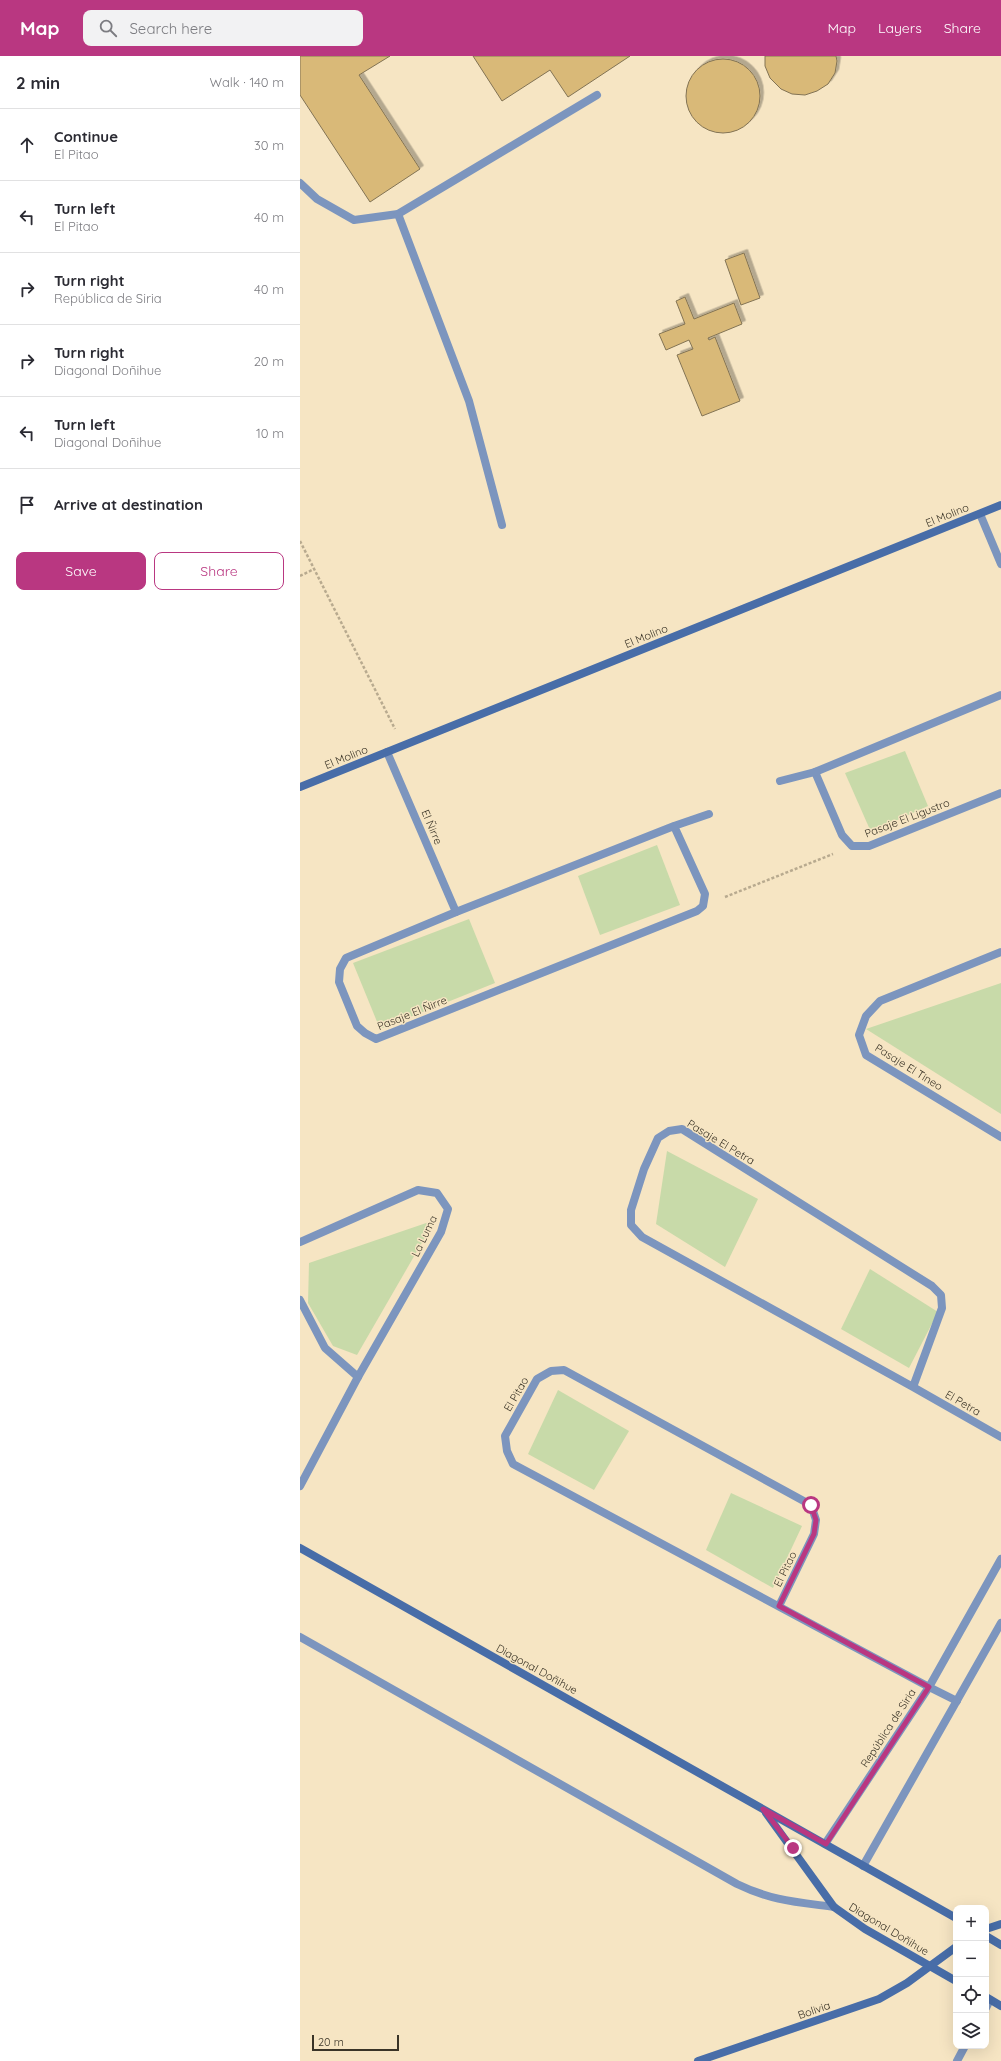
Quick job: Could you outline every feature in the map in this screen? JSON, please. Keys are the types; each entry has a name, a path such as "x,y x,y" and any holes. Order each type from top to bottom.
{"street":[{"path":"300,183 317,199 354,220 398,214 597,95"},
{"path":"398,214 469,401 502,525"},
{"name":"El Molino","path":"300,787 1001,505"},
{"path":"980,514 1001,564"},
{"path":"780,781 815,772 1001,695"},
{"name":"El Ñirre","path":"387,752 456,912"},
{"name":"Pasaje El Ligustro","path":"815,772 842,835 852,846 869,846 1001,793"},
{"name":"Pasaje El Ñirre","path":"703,906 697,911 376,1039 365,1033 357,1026 339,982 340,969 346,958 456,912 674,826 709,814"},
{"path":"674,826 705,894 703,906"},
{"name":"Pasaje El Tineo","path":"1001,952 880,1001 866,1016 859,1035 866,1055 1001,1137"},
{"name":"Pasaje El Petra","path":"682,1129 932,1286 941,1295 942,1308 913,1387 642,1236 631,1225 631,1210 644,1169 658,1138 669,1131 682,1129"},
{"name":"La Luma","path":"300,1242 418,1190 437,1193 448,1210 441,1232 358,1377 300,1486"},
{"path":"300,1300 325,1348 358,1377"},
{"name":"El Pitao","path":"779,1606 814,1534 816,1520 811,1505 564,1370 550,1370 537,1379 505,1436 507,1451 514,1464 929,1687 957,1701"},
{"name":"El Petra","path":"913,1387 1001,1437"},
{"name":"Diagonal Doñihue","path":"300,1548 953,1916"},
{"name":"República de Siria","path":"826,1844 929,1687 1001,1559"},
{"path":"863,1866 1001,1623"},
{"path":"300,1637 737,1884 757,1894 777,1900 834,1907"},
{"name":"Diagonal Doñihue","path":"763,1809 834,1907 865,1929 953,1978"},
{"path":"989,1928 1001,1924"},
{"path":"989,1938 1001,1945"},
{"name":"Bolivia","path":"698,2061 879,1999 907,1983 953,1949"},
{"path":"989,1999 1001,2006"},
{"path":"957,2061 963,2049"}],"path":[{"path":"300,541 404,746"},
{"path":"300,576 314,569"},
{"path":"703,906 852,846"}],"green space":[{"path":"905,751 928,806 871,832 845,773"},
{"path":"657,845 680,905 600,935 578,876"},
{"path":"469,919 495,983 380,1029 353,963"},
{"path":"1001,983 1001,1114 866,1029"},
{"path":"667,1151 758,1199 725,1267 656,1224"},
{"path":"435,1220 357,1355 333,1346 308,1303 309,1263"},
{"path":"870,1269 938,1312 909,1368 841,1329"},
{"path":"558,1390 629,1431 594,1490 528,1454"},
{"path":"731,1493 802,1526 773,1588 706,1550"}],"building":[{"path":"300,56 390,56 359,75 420,169 370,202 300,95"},
{"path":"473,56 630,56 568,97 550,70 502,101"},
{"path":"765,56 836,56 837,61 835,73 828,84 817,91 805,95 792,94 781,89 770,78 765,66"},
{"path":"716,59 730,59 744,65 754,75 760,89 760,103 754,117 744,127 730,133 716,133 702,127 692,117 686,103 686,89 692,75 702,65"},
{"path":"744,253 760,298 741,305 725,260"},
{"path":"685,297 694,319 734,303 742,324 708,338 709,340 715,337 740,401 702,416 677,355 693,349 689,340 666,350 659,334 685,324 676,301"}],"route":[{"path":"793,1848 763,1809 826,1844 929,1687 779,1606 814,1534 816,1520 811,1505"}]}
